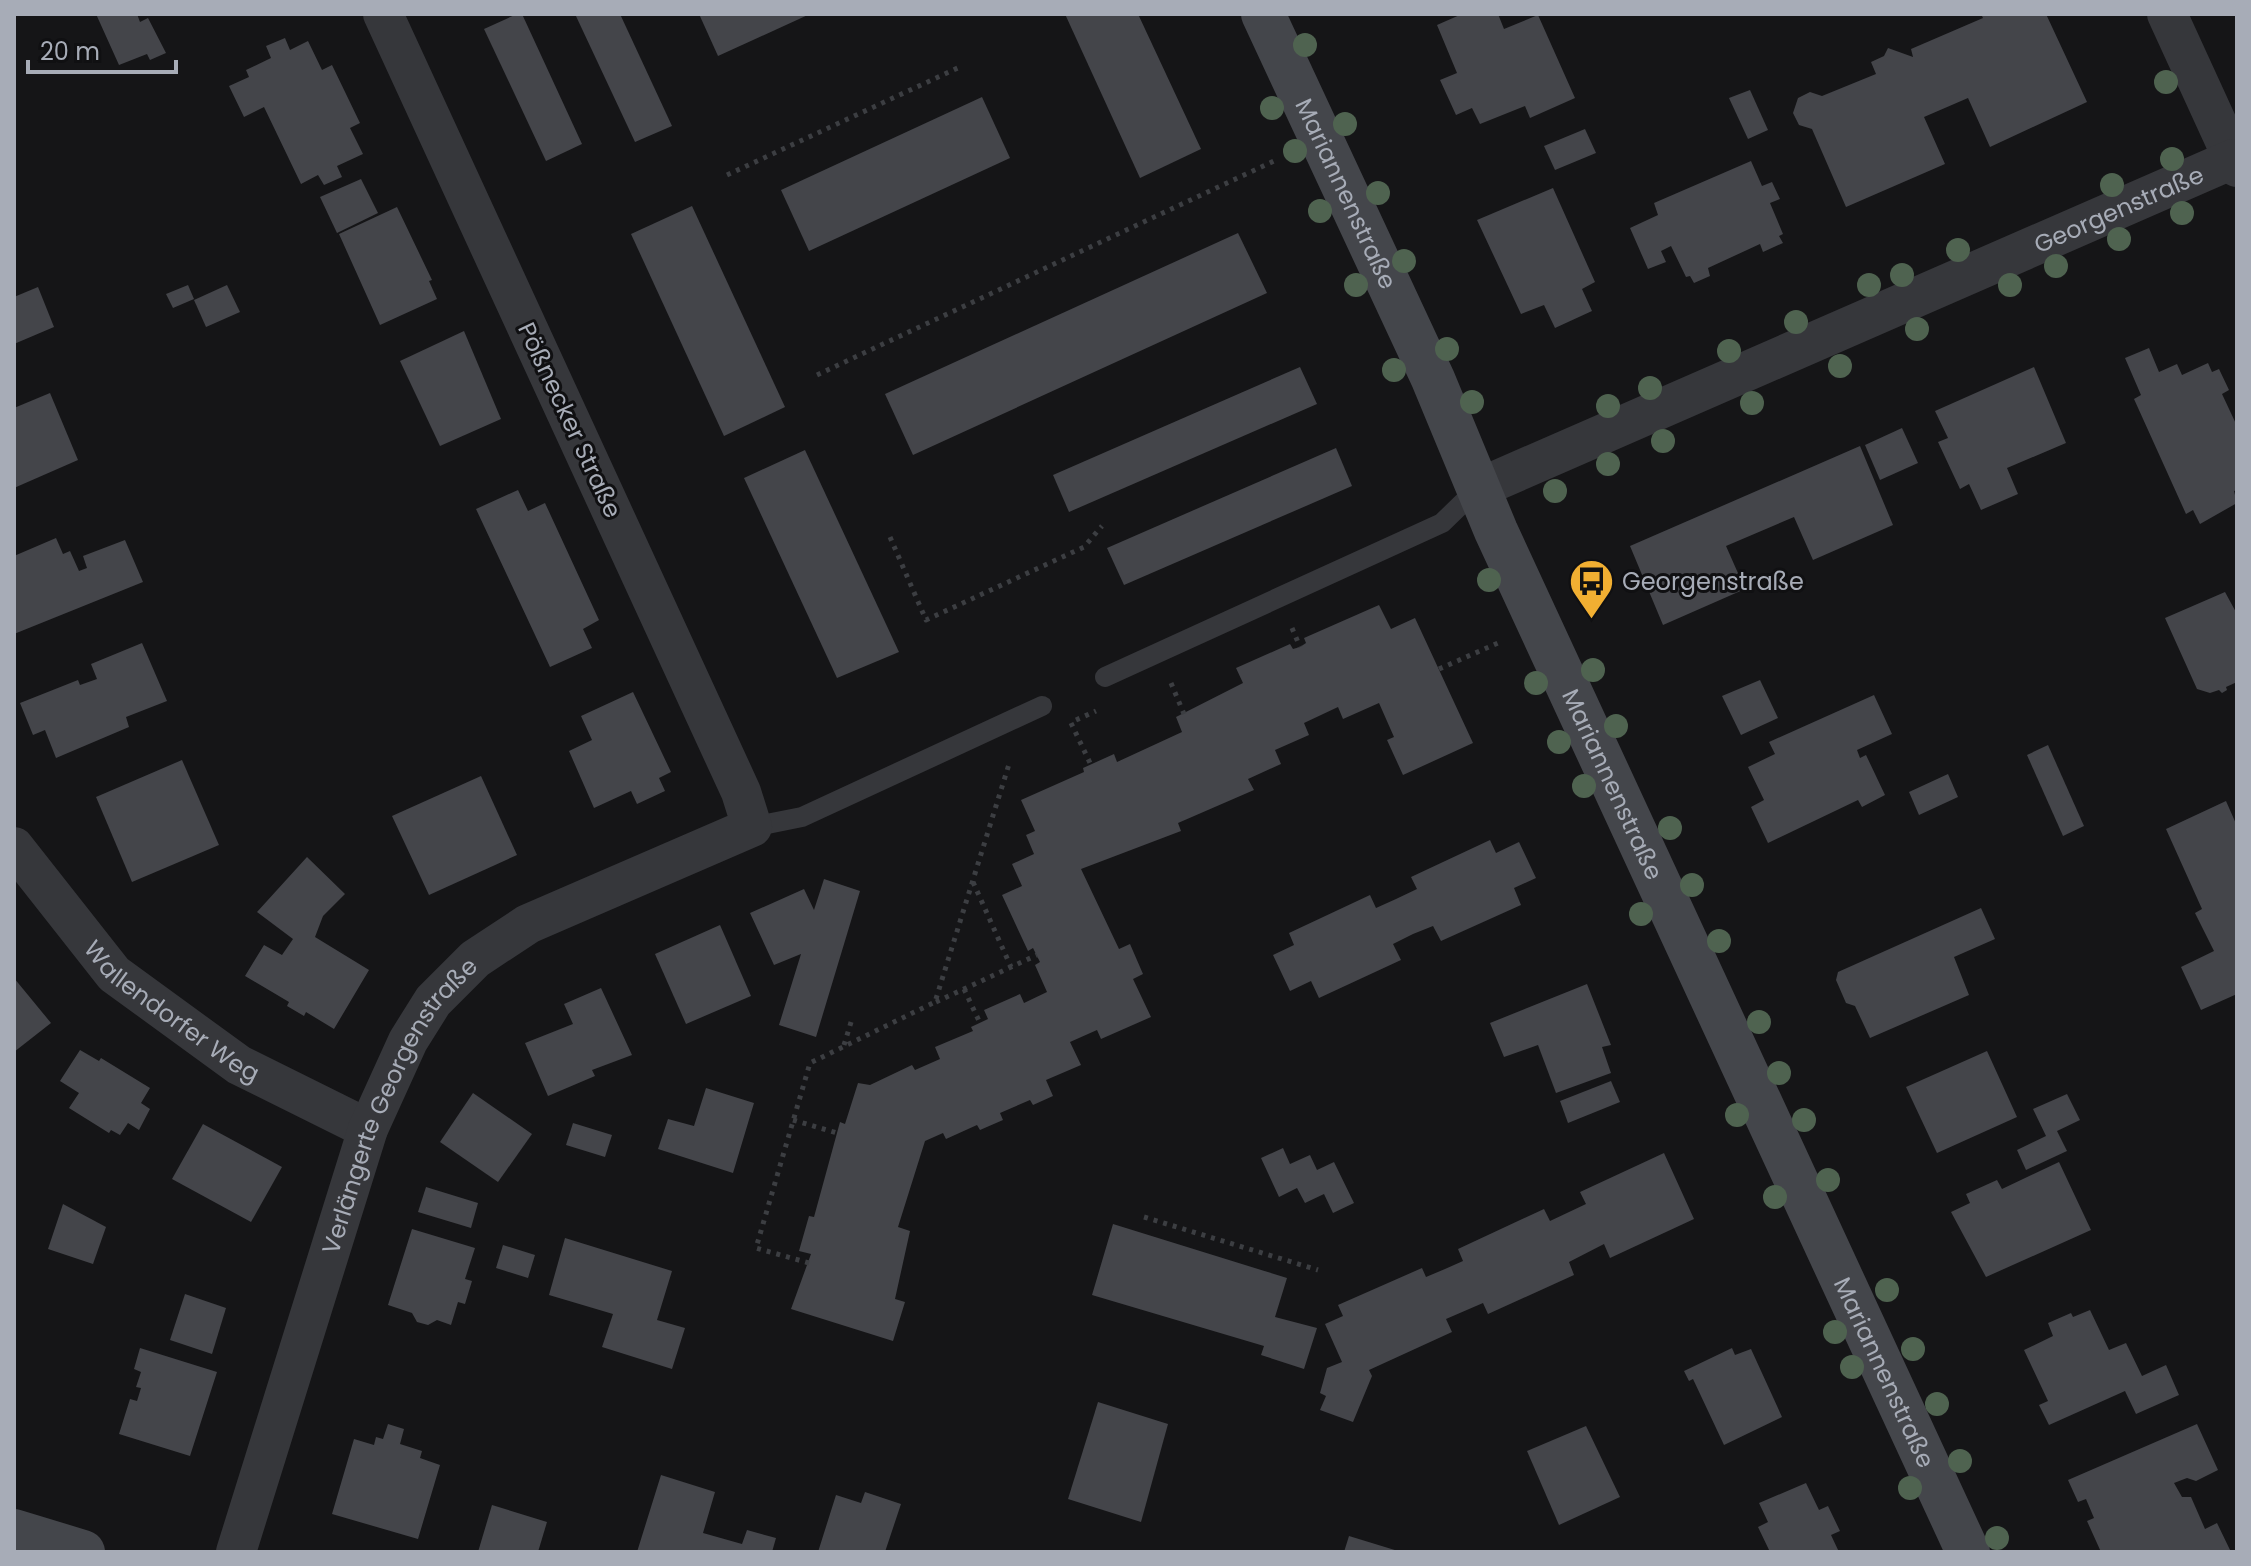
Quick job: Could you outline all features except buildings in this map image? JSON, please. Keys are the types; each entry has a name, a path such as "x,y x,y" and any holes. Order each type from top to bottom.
{"street":[{"name":"Pößnecker Straße","path":"383,14 734,778 752,827"},
{"name":"Mariannenstraße","path":"1263,14 1452,420 1477,489 1968,1552"},
{"path":"2167,14 2235,163"},
{"name":"Georgenstraße","path":"1477,489 2235,163"},
{"name":"Verlängerte Georgenstraße","path":"236,1552 368,1129 408,1041 433,1001 475,959 528,924 752,827"},
{"name":"Wallendorfer Weg","path":"14,847 114,974 239,1065 368,1129"},
{"path":"14,1531 83,1552"}],"lane":[{"path":"1105,677 1442,523 1477,489"},
{"path":"752,827 802,817 1042,706"}],"path":[{"path":"727,175 962,66"},
{"path":"817,375 1276,160"},
{"path":"890,537 926,620 1084,547 1102,526"},
{"path":"1290,624 1300,647"},
{"path":"1439,669 1499,643"},
{"path":"1169,679 1184,714"},
{"path":"1071,722 1091,765"},
{"path":"935,1002 1013,749"},
{"path":"972,881 1011,967"},
{"path":"809,1263 756,1248 810,1063 1037,955"},
{"path":"964,989 980,1023"},
{"path":"844,1046 852,1019"},
{"path":"793,1120 837,1133"},
{"path":"1144,1217 1318,1270"}],"place":[{"name":"Georgenstraße","path":"1591,620"}]}
